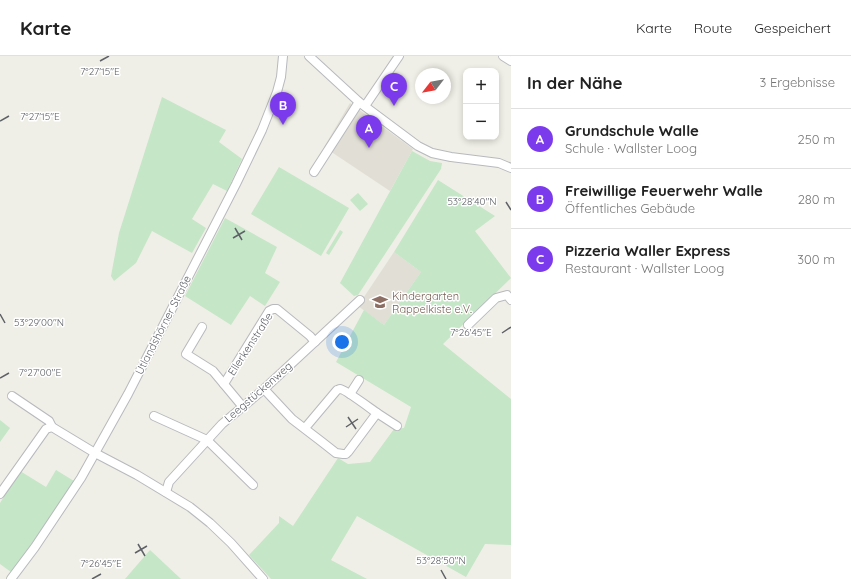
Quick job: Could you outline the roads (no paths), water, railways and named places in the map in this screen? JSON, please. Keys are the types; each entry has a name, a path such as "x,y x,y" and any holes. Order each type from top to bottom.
{"street":[{"name":"Utlandshörner Straße","path":"11,579 66,501 95,453 131,388 249,158 272,106 281,77 283,56"},
{"path":"314,172 362,104 399,56"},
{"path":"503,56 511,61"},
{"path":"312,57 362,104 418,146 432,153 454,158 499,163 511,168"},
{"path":"468,325 496,298 506,295 511,300"},
{"name":"Leegstückenweg","path":"166,492 169,482 222,424 264,389 360,300"},
{"name":"Ellerkenstraße","path":"224,384 270,311 273,309 277,309 310,336 315,342"},
{"path":"202,328 186,354 213,371 243,407"},
{"path":"350,394 359,380"},
{"path":"264,389 292,419 336,453 340,454 346,454 377,413"},
{"path":"305,428 337,390 341,389 397,426"},
{"path":"12,396 49,421 52,427 190,507 231,543 264,579"},
{"path":"154,416 207,440 253,485"},
{"path":"0,494 46,428 52,427"}],"place":[{"name":"Pizzeria Waller Express","path":"394,106"},
{"name":"Freiwillige Feuerwehr Walle","path":"283,125"},
{"name":"Grundschule Walle","path":"369,148"},
{"name":"Kindergarten Rappelkiste e.V.","path":"380,302"}]}
